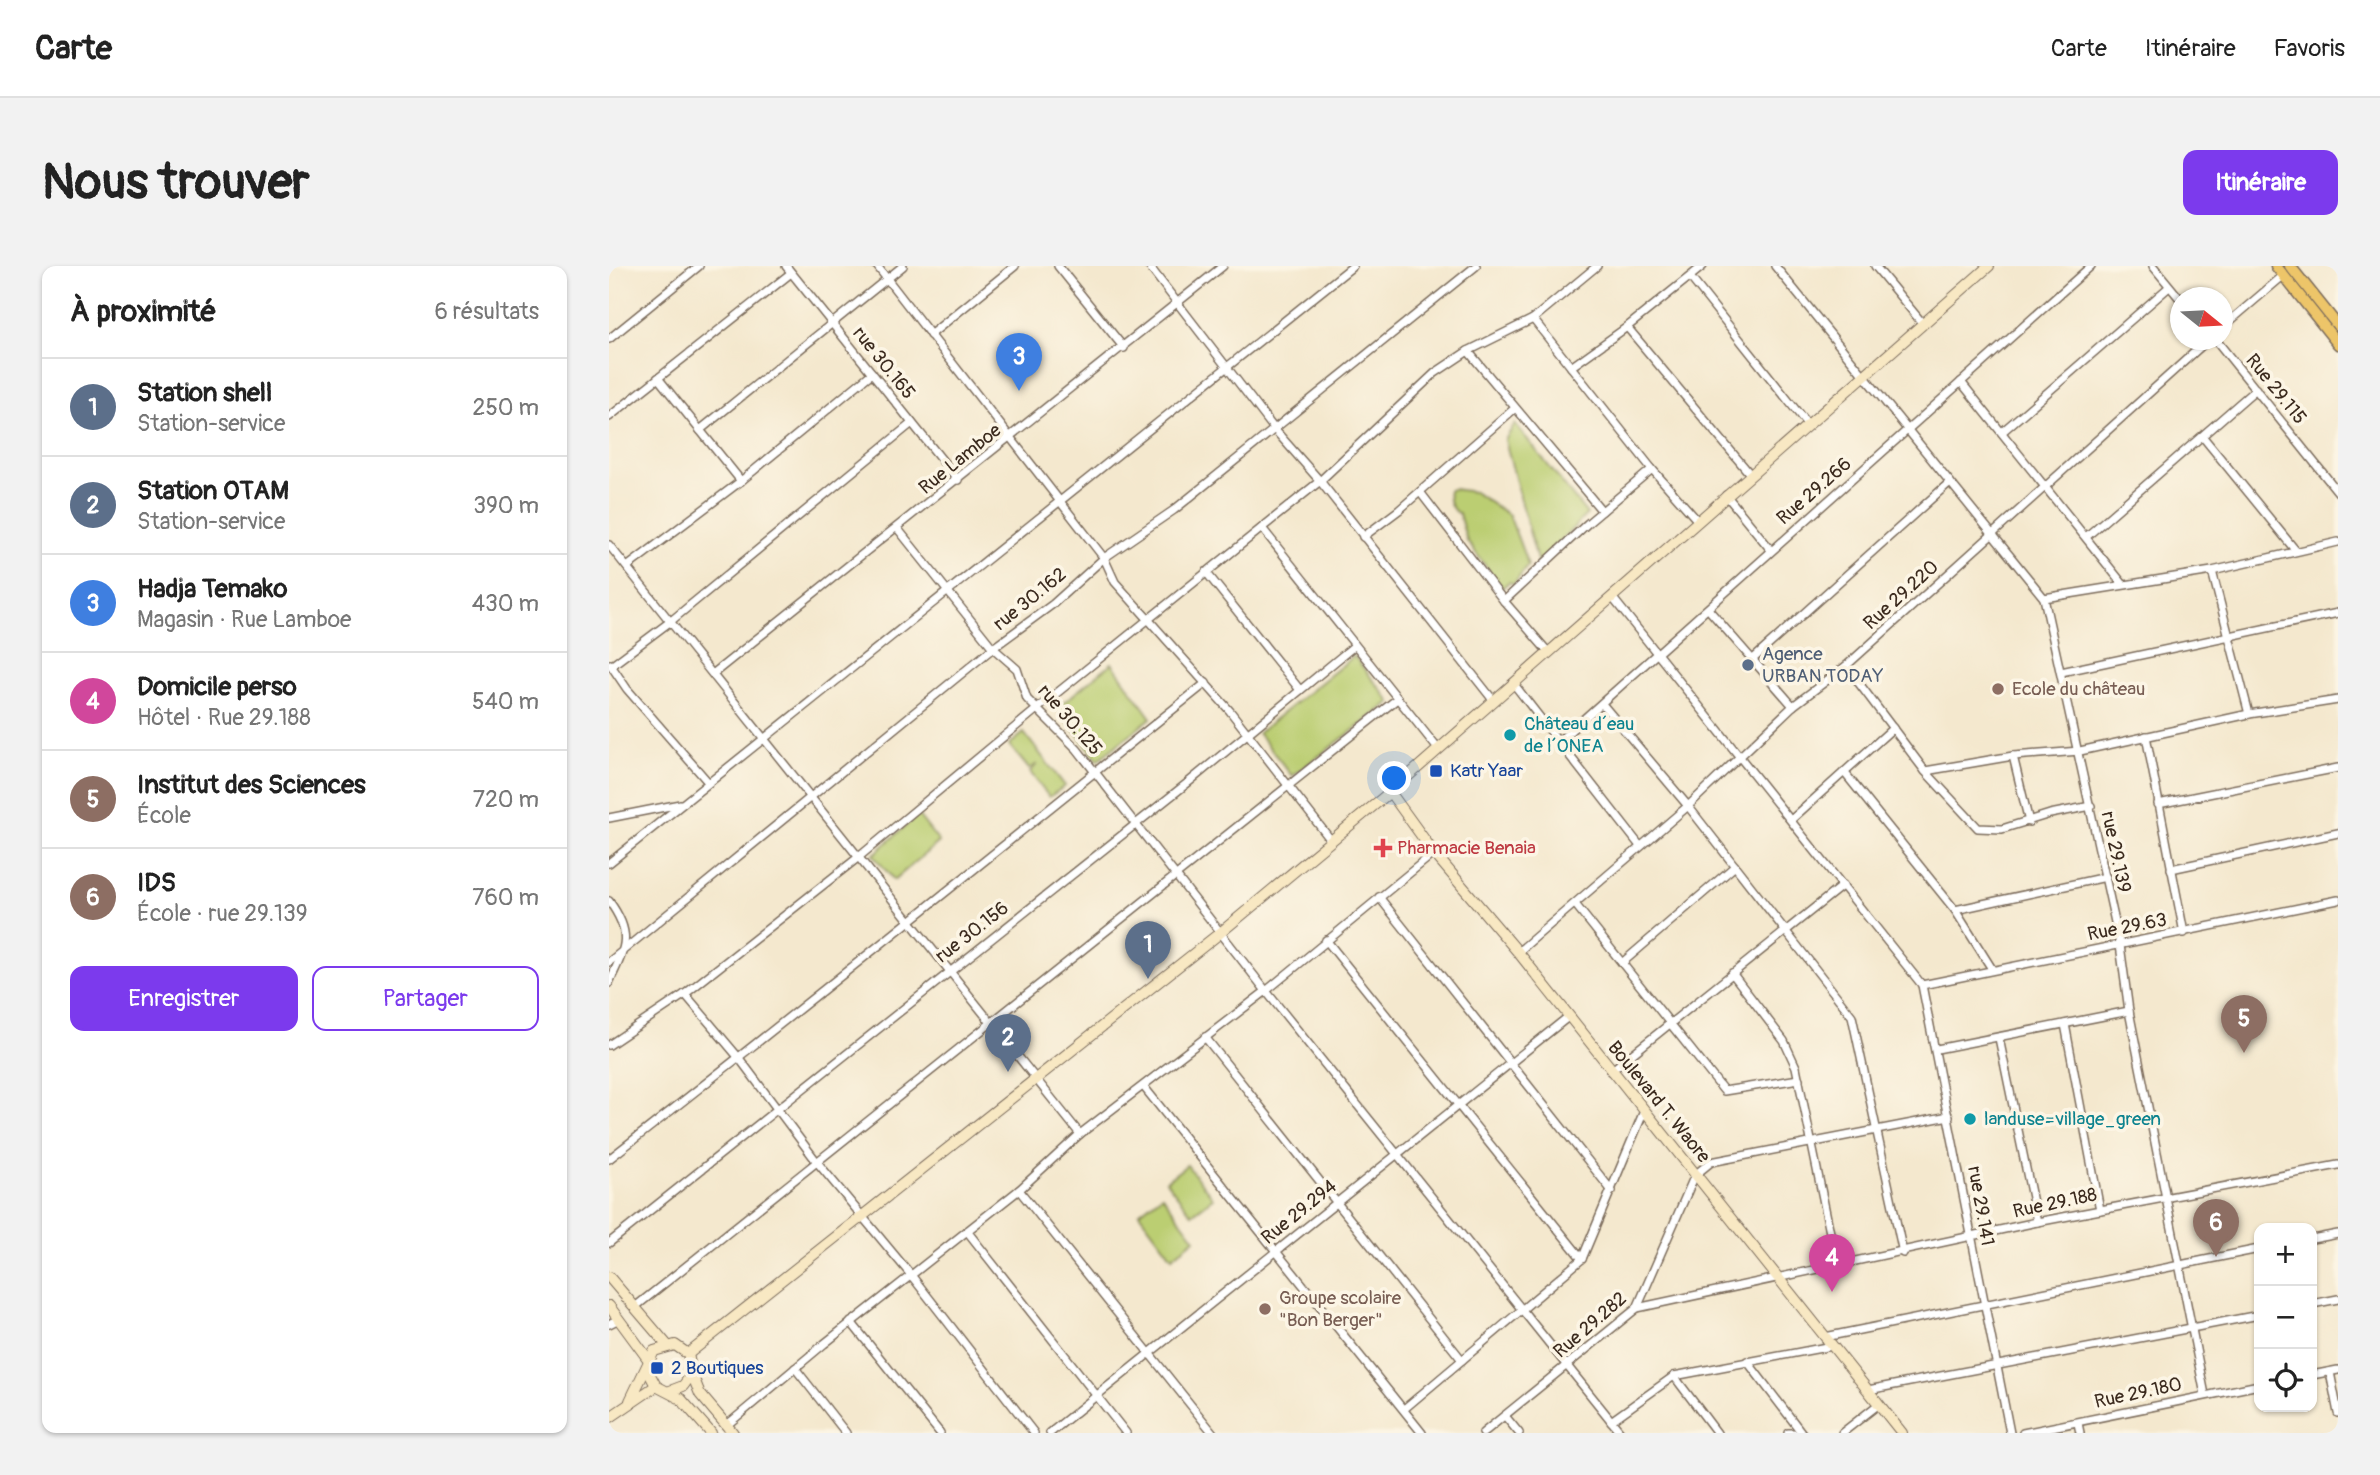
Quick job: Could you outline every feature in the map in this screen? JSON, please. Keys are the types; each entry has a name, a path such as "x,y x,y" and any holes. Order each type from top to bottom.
{"main road":[{"path":"2276,266 2290,269 2338,326"},
{"path":"2290,269 2338,344"}],"street":[{"path":"609,339 699,266"},
{"name":"rue 30.165","path":"786,266 958,480"},
{"path":"877,266 1104,558 1115,582 1206,683 1330,839"},
{"path":"700,430 903,266"},
{"path":"930,335 1015,266"},
{"path":"1058,266 1124,348"},
{"path":"1149,266 1275,430 1320,481 1493,700"},
{"name":"Rue Lamboe","path":"714,673 898,529 1223,266"},
{"path":"609,863 680,804 951,592 1060,500 1353,266"},
{"name":"rue 30.162","path":"609,962 993,648 1053,604 1104,558 1174,510 1476,266"},
{"path":"609,1045 685,994 860,856 1320,481 1435,373 1468,351 1533,319 1597,266"},
{"path":"1571,367 1627,327 1703,266"},
{"name":"rue 29.139","path":"1775,266 2044,598 2080,751 2120,945 2129,1011 2205,1395"},
{"path":"1875,266 1923,324"},
{"path":"688,1354 1220,933 1330,839 1390,792 1989,266"},
{"name":"Rue 29.266","path":"1559,741 1603,705 1772,550 2091,266"},
{"path":"2002,432 2169,287 2153,266"},
{"path":"2233,318 2290,269"},
{"path":"609,417 791,273"},
{"path":"1690,277 1807,424"},
{"path":"1533,319 1652,469 1697,520"},
{"path":"1627,327 1750,474"},
{"name":"Rue 29.220","path":"1518,952 1688,806 1793,706 1846,666 2197,350"},
{"name":"Rue 29.115","path":"2224,350 2338,492"},
{"path":"1468,351 1602,511"},
{"path":"627,567 741,481 872,373"},
{"path":"659,378 741,481"},
{"path":"1961,382 2042,487 2122,583"},
{"path":"2086,537 2256,389"},
{"path":"1363,537 1420,492 1514,409"},
{"path":"708,782 627,689 610,665 671,621 912,423"},
{"path":"2203,437 2296,551"},
{"path":"1504,601 1652,469"},
{"path":"1752,660 1950,482"},
{"path":"1420,492 1504,601 1549,653"},
{"path":"1726,495 1772,550"},
{"path":"1262,528 1438,749"},
{"name":"rue 30.125","path":"898,529 951,592 993,648 1017,669 1027,699 1070,741 1266,991 1621,1433"},
{"path":"2044,598 2122,583 2212,571 2338,542"},
{"path":"609,545 912,921 1034,1080 1080,1134"},
{"path":"2212,571 2231,635 2249,714"},
{"path":"1206,572 1300,690"},
{"path":"1612,597 1922,985"},
{"path":"1709,610 1793,706"},
{"path":"2061,672 2338,613"},
{"name":"rue 30.156","path":"609,1243 1248,734 1354,646"},
{"path":"1846,666 1925,771 1978,828 2002,829 2050,814 2091,806"},
{"path":"609,1159 912,921 1206,683"},
{"path":"1513,683 1640,846"},
{"path":"635,1307 1287,783 1397,699"},
{"path":"1925,771 2013,756 2080,751 2249,714 2338,700"},
{"path":"1603,705 1688,806 1853,1016 1903,1253"},
{"path":"1792,819 1893,728"},
{"path":"2146,736 2184,933"},
{"path":"2013,756 2029,822"},
{"path":"2158,804 2338,768"},
{"path":"1844,772 1955,910 1992,969"},
{"name":"Boulevard T. Waore","path":"1390,792 1434,853 1518,952 1902,1433"},
{"path":"609,818 680,804"},
{"path":"2171,869 2338,833"},
{"path":"630,1401 654,1350 667,1345 680,1347 688,1354 700,1394 730,1429 795,1368 1019,1190 1080,1134 1266,991 1434,853"},
{"path":"1622,963 1735,866"},
{"path":"1955,910 2106,877"},
{"path":"1611,1071 1843,885"},
{"path":"1379,897 1612,1191"},
{"name":"Rue 29.63","path":"1922,985 2338,900"},
{"path":"609,901 625,927 624,950 609,982"},
{"path":"1575,904 1726,1092 1799,1079"},
{"path":"1326,940 1583,1259"},
{"path":"1733,973 1784,1041 1799,1079 1837,1267"},
{"name":"rue 29.141","path":"1922,985 1937,1049 2010,1433"},
{"path":"685,994 739,1058 817,1162 911,1275 1034,1433"},
{"path":"1937,1049 2129,1011"},
{"name":"Rue 29.294","path":"1050,1433 1097,1398 1568,1017"},
{"path":"2065,1024 2100,1210"},
{"path":"1205,1037 1462,1360"},
{"path":"1999,1038 2037,1222"},
{"path":"1144,1087 1278,1250 1422,1433"},
{"path":"1404,1409 1583,1259 1644,1111"},
{"path":"1695,1175 1711,1162 1949,1116"},
{"name":"Rue 29.188","path":"1637,1308 1779,1280 2037,1222 2338,1165"},
{"name":"Rue 29.282","path":"1483,1433 1637,1308 1695,1175"},
{"path":"1019,1190 1213,1433"},
{"path":"967,1231 1126,1433"},
{"path":"2317,1238 2338,1234"},
{"path":"1825,1337 2254,1250"},
{"path":"609,1277 667,1345"},
{"path":"2317,1303 2338,1299"},
{"path":"609,1306 614,1321 648,1364 656,1386"},
{"path":"1868,1390 1997,1368 2254,1316"},
{"path":"851,1322 940,1433"},
{"path":"1611,1421 1674,1376 1832,1346"},
{"path":"1747,1361 1802,1433"},
{"path":"795,1368 846,1433"},
{"path":"2334,1371 2338,1413"},
{"path":"670,1391 683,1386 692,1374"},
{"path":"1674,1376 1717,1433"},
{"path":"609,1418 630,1401 656,1386 670,1391 710,1433"},
{"name":"Rue 29.180","path":"2023,1433 2254,1386"},
{"path":"1842,1433 1879,1404"},
{"path":"1505,1416 1519,1433"},
{"path":"2078,1423 2080,1433"}],"green space":[{"path":"1515,424 1587,514 1538,564 1505,440"},
{"path":"1449,490 1474,492 1509,515 1528,565 1514,584 1509,582 1502,588 1467,541 1459,514 1449,500"},
{"path":"1354,656 1391,702 1292,776 1258,733"},
{"path":"1112,663 1151,718 1098,760 1057,708"},
{"path":"1024,733 1065,786 1049,797 1030,772 1037,764 1029,769 1009,745"},
{"path":"918,815 939,842 894,880 873,855"},
{"path":"1187,1165 1213,1198 1192,1214 1166,1181"},
{"path":"1162,1195 1195,1239 1172,1257 1139,1213"}],"place":[{"name":"Hadja Temako","path":"1019,391"},
{"name":"Agence URBAN TODAY","path":"1748,665"},
{"name":"Ecole du château","path":"1998,689"},
{"name":"Château d´eau de l´ONEA","path":"1510,735"},
{"name":"Katr Yaar","path":"1436,771"},
{"name":"Pharmacie Benaia","path":"1383,848"},
{"name":"Station shell","path":"1148,979"},
{"name":"Institut des Sciences","path":"2244,1053"},
{"name":"Station OTAM","path":"1008,1072"},
{"name":"landuse=village_green","path":"1970,1119"},
{"name":"IDS","path":"2216,1257"},
{"name":"Domicile perso","path":"1832,1292"},
{"name":"Groupe scolaire \"Bon Berger\"","path":"1265,1309"},
{"name":"2 Boutiques","path":"657,1368"}]}
